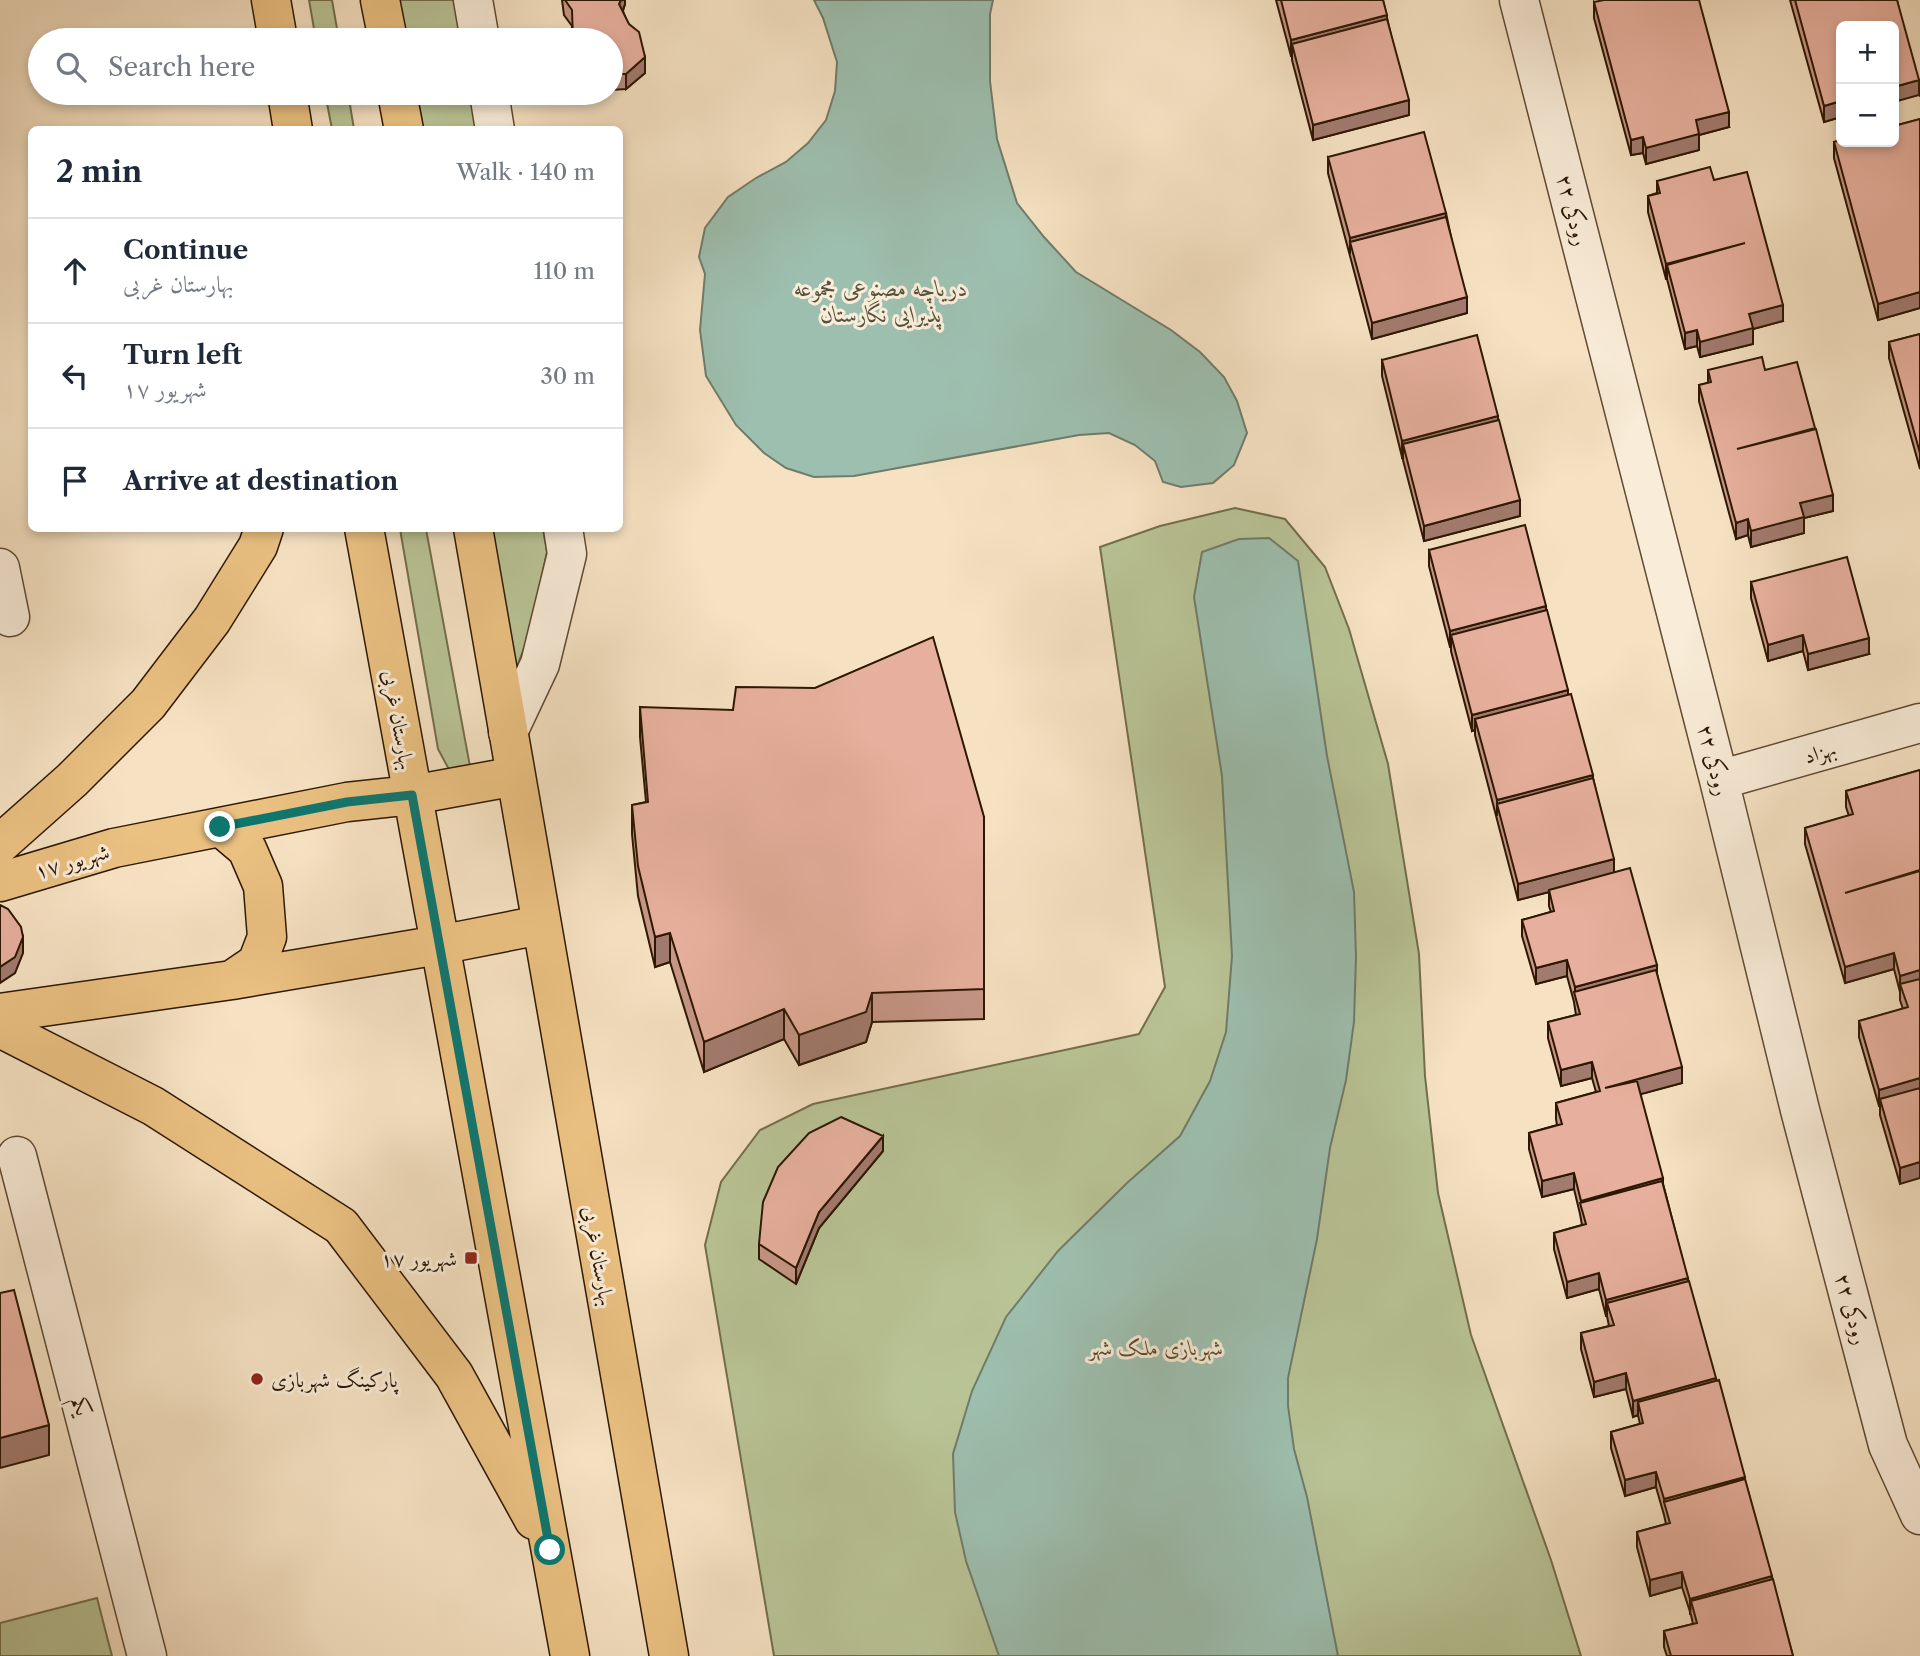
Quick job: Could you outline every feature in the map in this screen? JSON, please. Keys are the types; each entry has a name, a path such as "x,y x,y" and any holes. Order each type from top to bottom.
{"main road":[{"path":"271,0 276,28"},
{"path":"380,0 386,28"},
{"path":"289,105 292,126"},
{"path":"399,105 403,126"},
{"path":"0,844 72,780 148,704 212,620 258,546 263,532"},
{"name":"بهارستان غربی","path":"365,532 570,1656"},
{"name":"بهارستان غربی","path":"475,532 668,1656"},
{"name":"۱۷ شهریور","path":"0,882 114,848 347,802 412,795 516,776"},
{"path":"220,827 247,849 263,886 267,937 257,963 232,980"},
{"path":"0,1013 232,980 541,925"},
{"path":"0,1028 153,1106 341,1226 454,1375 550,1550"}],"street":[{"path":"473,0 478,28"},
{"name":"رودکی ۲۲","path":"1519,0 1719,780 1800,1110 1888,1445 1920,1515"},
{"path":"491,105 494,126"},
{"path":"508,732 540,664 567,554 563,532"},
{"path":"0,568 10,617"},
{"name":"بهزاد","path":"1719,780 1920,723"},
{"name":"یکم","path":"17,1156 147,1656"}],"green space":[{"path":"309,0 332,0 337,28 314,28"},
{"path":"399,0 454,0 459,28 404,28"},
{"path":"327,105 350,105 354,126 331,126"},
{"path":"418,105 472,105 476,126 422,126"},
{"name":"شهربازی ملک شهر","path":"1235,508 1285,519 1325,567 1349,629 1388,764 1419,954 1425,1076 1438,1193 1471,1335 1551,1560 1581,1656 774,1656 705,1245 721,1182 760,1130 813,1104 1139,1034 1165,987 1100,547 1160,526"},
{"path":"401,532 427,532 471,772 452,775 438,749"},
{"path":"490,532 544,532 547,552 529,636 513,676"},
{"path":"97,1598 112,1656 0,1656 0,1623"}],"water":[{"name":"دریاچه مصنوعی مجموعه پذیرایی نگارستان","path":"814,0 993,0 990,14 990,81 997,139 1017,203 1076,272 1171,330 1200,352 1224,377 1237,401 1247,433 1234,465 1213,483 1181,487 1163,482 1155,461 1135,445 1109,433 1079,435 854,476 814,477 786,468 764,453 736,425 706,376 700,330 705,274 699,257 705,228 728,197 786,162 808,143 826,120 835,91 837,62 823,18"},
{"path":"1269,538 1298,561 1327,756 1354,892 1354,1022 1346,1080 1330,1148 1317,1239 1288,1378 1288,1406 1294,1449 1307,1497 1338,1656 999,1656 966,1561 955,1512 953,1454 972,1391 1006,1317 1058,1251 1127,1183 1180,1136 1210,1081 1226,1032 1232,956 1222,776 1194,597 1202,552 1239,539"}],"building":[{"path":"565,0 621,0 619,4 629,24 639,32 645,57 623,74 623,28 573,28 572,10"},
{"path":"1281,0 1383,0 1387,15 1291,40"},
{"path":"1699,0 1729,112 1696,120 1699,134 1646,148 1643,137 1631,140 1594,2"},
{"path":"1795,0 1897,0 1919,80 1899,86 1899,21 1836,21 1836,102 1824,106"},
{"path":"1387,19 1409,100 1313,125 1292,44"},
{"path":"1920,119 1920,292 1878,304 1834,142 1836,147 1899,147 1899,125"},
{"path":"1424,132 1446,213 1350,238 1328,157"},
{"path":"1710,167 1714,180 1747,172 1783,305 1749,314 1753,328 1700,342 1697,330 1685,333 1667,265 1745,243 1666,264 1648,196 1660,193 1657,181"},
{"path":"1446,217 1467,297 1372,323 1350,242"},
{"path":"1920,334 1920,453 1889,342"},
{"path":"1477,335 1498,416 1402,441 1382,360"},
{"path":"1762,357 1765,370 1797,362 1815,428 1737,449 1816,429 1833,495 1800,503 1804,517 1751,531 1748,519 1736,523 1699,385 1711,382 1708,370"},
{"path":"1499,420 1520,500 1424,526 1403,444"},
{"path":"1525,525 1546,606 1450,631 1429,550"},
{"path":"1847,557 1869,638 1808,654 1803,635 1768,645 1751,582"},
{"path":"1547,610 1568,690 1472,715 1451,635"},
{"path":"933,637 984,817 984,989 872,993 866,1012 799,1035 784,1009 704,1042 670,933 655,937 638,866 632,805 648,802 640,707 733,710 736,687 815,688"},
{"path":"1571,694 1593,775 1497,800 1475,719"},
{"path":"1920,770 1920,870 1845,893 1920,871 1920,970 1900,976 1894,953 1845,967 1805,828 1853,814 1846,791"},
{"path":"1593,778 1614,859 1518,884 1497,804"},
{"path":"1630,868 1657,965 1575,987 1567,960 1536,968 1522,920 1554,911 1549,890"},
{"path":"0,905 8,909 21,927 23,937 15,957 0,967"},
{"path":"1656,970 1682,1067 1605,1088 1637,1081 1663,1178 1581,1201 1574,1173 1542,1181 1529,1133 1562,1124 1556,1103 1600,1091 1592,1062 1561,1070 1548,1022 1580,1014 1574,992"},
{"path":"1920,979 1920,1078 1879,1090 1859,1021 1908,1007 1900,984"},
{"path":"1920,1088 1920,1162 1900,1168 1880,1099"},
{"path":"841,1117 883,1136 819,1212 796,1268 759,1244 763,1202 778,1167 809,1133"},
{"path":"1662,1181 1688,1278 1606,1300 1599,1273 1567,1282 1554,1233 1586,1224 1580,1203"},
{"path":"1689,1281 1716,1378 1633,1401 1626,1373 1594,1382 1581,1333 1614,1325 1607,1303"},
{"path":"14,1290 49,1425 0,1438 0,1293"},
{"path":"1719,1380 1745,1477 1664,1499 1656,1472 1625,1480 1611,1432 1643,1423 1638,1402"},
{"path":"1745,1479 1772,1576 1690,1599 1682,1572 1650,1580 1637,1532 1670,1523 1664,1502"},
{"path":"1773,1579 1793,1656 1671,1656 1664,1631 1697,1623 1691,1601"}],"place":[{"name":"۱۷ شهریور","path":"471,1258"},
{"name":"پارکینگ شهربازی","path":"257,1379"}],"route":[{"path":"220,827 347,802 412,795 550,1550"}]}
